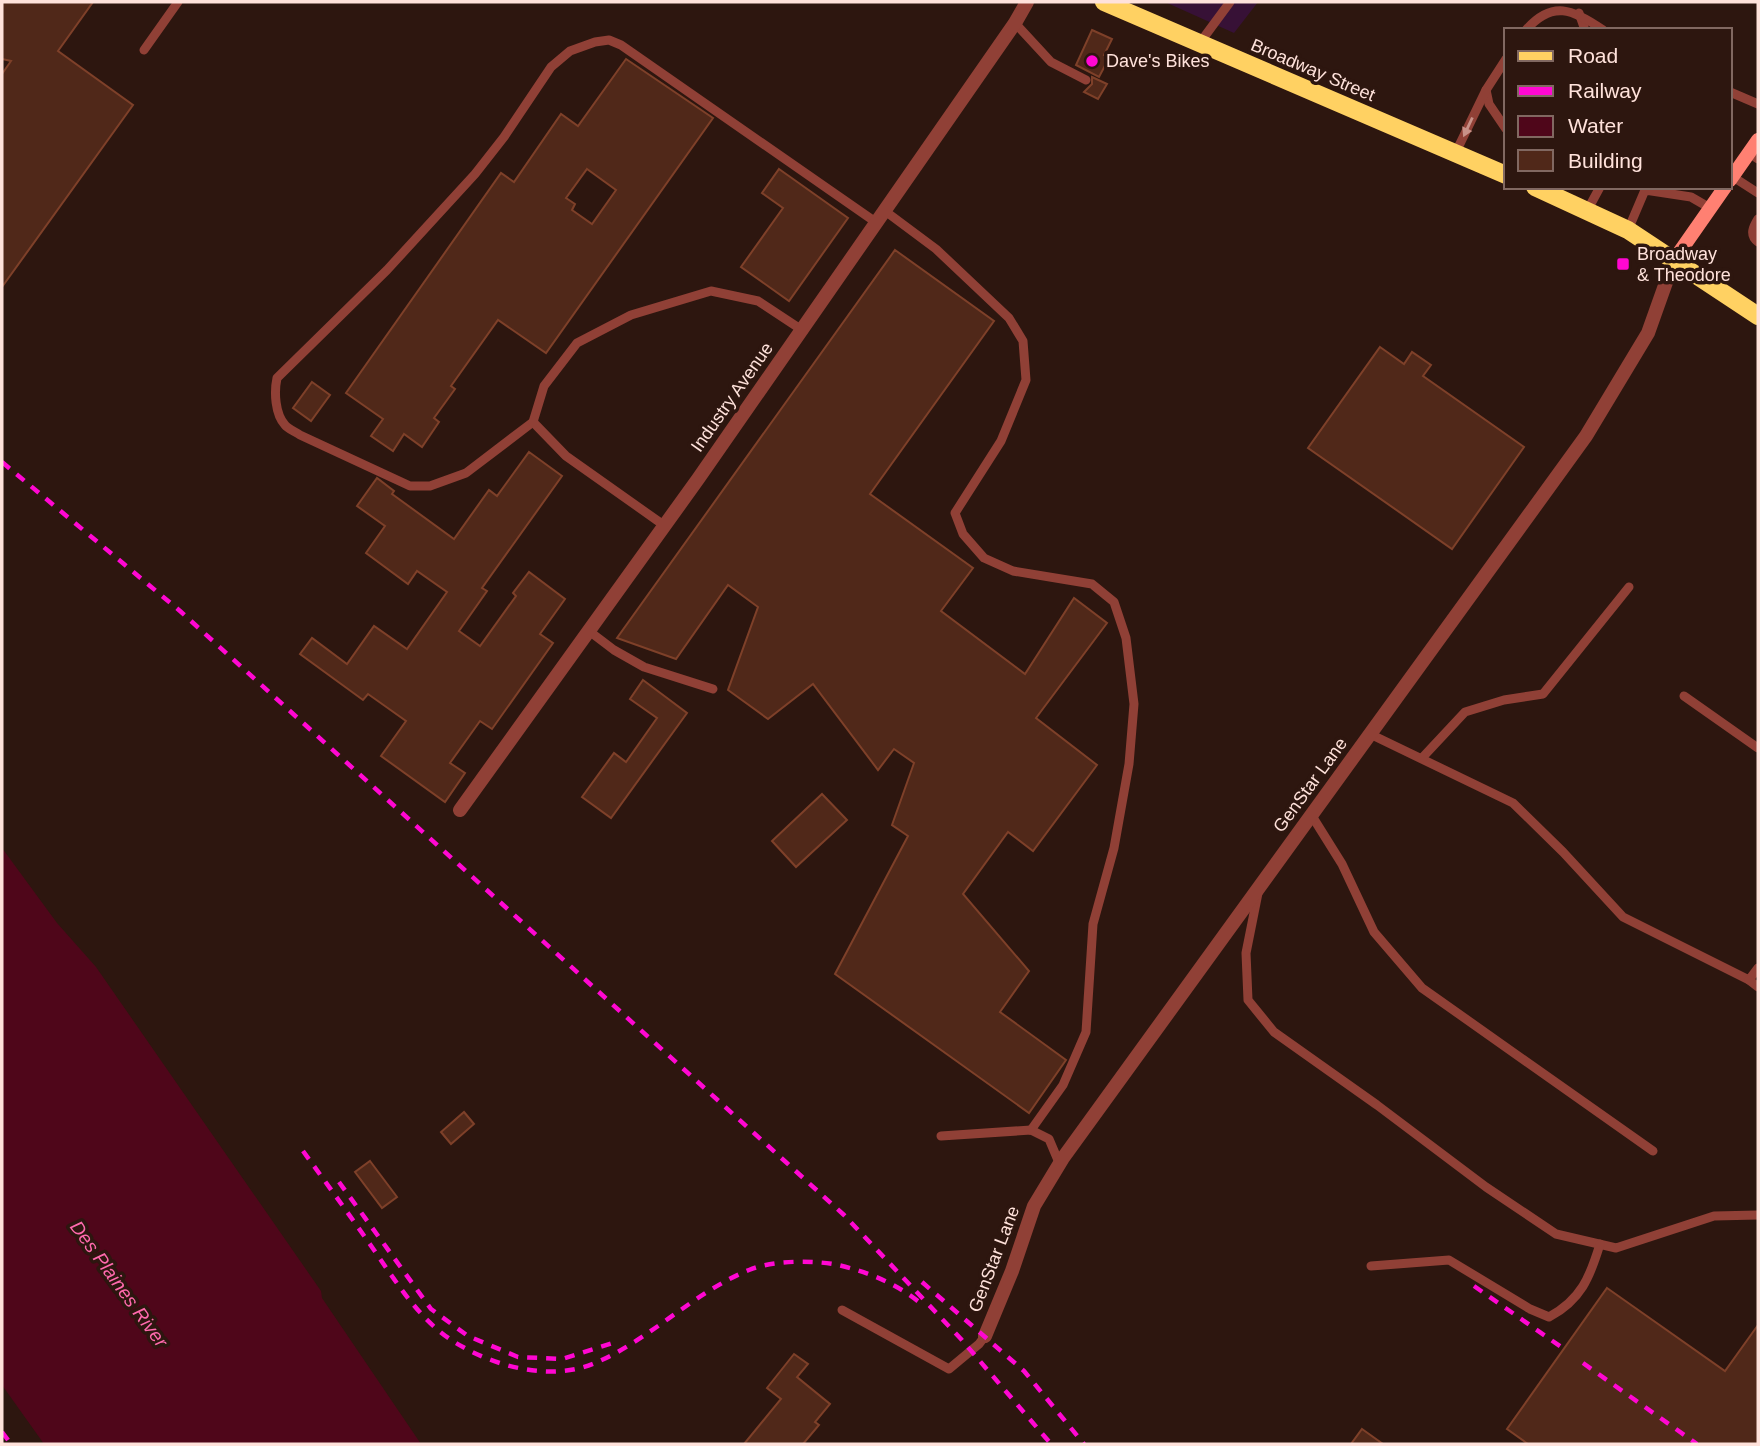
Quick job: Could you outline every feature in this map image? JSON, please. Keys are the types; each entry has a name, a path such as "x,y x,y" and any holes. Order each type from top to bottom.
{"main road":[{"name":"Broadway Street","path":"1104,2 1504,174"},
{"path":"1732,177 1754,156 1758,140"},
{"path":"1539,189 1628,230 1758,316"},
{"path":"1674,260 1723,189"}],"street":[{"name":"Industry Avenue","path":"460,810 802,330 1027,2"},
{"name":"GenStar Lane","path":"985,1336 1012,1271 1034,1206 1060,1164 1586,436 1648,333 1674,260"}],"lane":[{"path":"145,50 177,2"},
{"path":"1199,44 1230,2"},
{"path":"1528,28 1545,9 1560,5 1579,13 1600,28"},
{"path":"1579,13 1583,28"},
{"path":"1015,23 1051,62 1086,80"},
{"path":"802,330 758,301 711,290 631,315 577,343 544,386 533,422 466,474 430,485 410,486 300,435 284,424 277,407 276,378 387,270 475,174 504,137 551,67 570,51 609,40 621,45 881,217 936,249 1009,318 1023,341 1026,380 1001,441 955,513 963,534 984,558 1013,571 1092,584 1114,602 1126,638 1134,704 1130,752 1114,848 1093,924 1086,1032 1063,1086 1031,1130"},
{"path":"1455,154 1486,89 1504,62"},
{"path":"1486,89 1489,104 1504,126"},
{"path":"1732,93 1758,104"},
{"path":"1732,180 1758,193"},
{"path":"1587,211 1599,189"},
{"path":"1628,230 1642,189 1684,191 1710,208"},
{"path":"1758,219 1752,229 1758,242"},
{"path":"533,422 566,456 664,526"},
{"path":"1422,758 1465,712 1504,700 1543,694 1629,587"},
{"path":"589,631 614,650 644,667 713,689"},
{"path":"1684,696 1758,748"},
{"path":"1370,734 1513,803 1623,917 1749,979 1758,987"},
{"path":"1312,816 1342,864 1374,932 1422,988 1653,1151"},
{"path":"1259,888 1246,953 1248,1000 1274,1032 1486,1187 1556,1234 1616,1248 1714,1216 1758,1215"},
{"path":"1749,979 1758,968"},
{"path":"941,1136 1031,1130 1049,1139 1060,1164"},
{"path":"1371,1266 1448,1260 1530,1309 1549,1317 1567,1307 1579,1293 1591,1271 1600,1244"},
{"path":"842,1310 949,1369 985,1336"}],"shaded area":[{"path":"1165,2 1258,2 1234,33"}],"water":[{"name":"Des Plaines River","path":"2,848 57,923 96,967 321,1291 322,1298 421,1444 44,1444 2,1385"}],"building":[{"path":"2,2 93,2 58,51 133,105 2,287 2,74 11,61 2,59"},
{"name":"Dave's Bikes","path":"1092,30 1112,39 1104,55 1109,58 1099,77 1076,65"},
{"path":"626,59 713,118 546,353 498,320 451,386 455,389 434,418 439,422 422,447 404,434 393,451 371,436 383,419 346,393 501,173 514,182 561,114 578,126","holes":["587,169 616,190 592,224 572,210 575,204 566,198"]},
{"path":"1092,77 1107,84 1098,99 1084,92 1092,84"},
{"path":"779,169 848,218 789,301 741,267 783,208 762,193"},
{"path":"895,250 994,321 870,494 973,568 941,611 1025,674 1074,598 1107,623 1036,718 1097,765 1033,851 1008,832 963,894 1029,971 1000,1012 1066,1060 1029,1113 835,974 908,836 892,825 914,763 894,749 878,770 813,684 768,719 728,690 758,607 728,585 676,659 617,638"},
{"path":"1380,347 1404,364 1412,352 1431,365 1423,376 1524,447 1452,549 1308,448"},
{"path":"312,382 330,395 311,421 293,408"},
{"path":"529,452 562,476 482,588 487,591 459,631 480,646 516,596 513,593 529,572 565,599 540,634 553,643 492,729 480,721 450,763 465,773 445,802 381,756 406,721 368,694 363,700 300,654 312,638 347,664 374,626 407,649 447,592 417,571 408,584 366,553 385,526 357,506 377,478 394,491 392,494 454,539 489,490 497,496"},
{"path":"643,680 687,713 611,818 582,797 614,753 626,762 657,718 630,699"},
{"path":"822,794 847,820 796,867 772,841"},
{"path":"464,1112 474,1124 451,1144 441,1132"},
{"path":"370,1161 397,1197 382,1208 355,1172"},
{"path":"1607,1288 1725,1371 1758,1325 1758,1444 1528,1444 1507,1429"},
{"path":"794,1354 808,1364 797,1377 830,1404 815,1422 819,1425 803,1444 744,1444 781,1399 767,1388"},
{"path":"1362,1429 1383,1444 1351,1444"}],"railway":[{"path":"2,462 180,611 844,1215 961,1339 1051,1444"},
{"path":"303,1151 424,1317 463,1347 510,1366 528,1370 562,1371 595,1363 635,1342 729,1279 770,1264 817,1262 838,1265 881,1279 919,1302"},
{"path":"339,1182 431,1309 468,1336 518,1357 562,1359 619,1341"},
{"path":"922,1282 1024,1371 1084,1444"},
{"path":"1474,1286 1564,1349"},
{"path":"1583,1363 1697,1444"},
{"path":"2,1432 11,1444"}],"place":[{"name":"Dave's Bikes","path":"1092,61"},
{"name":"Broadway & Theodore","path":"1623,264"}]}
